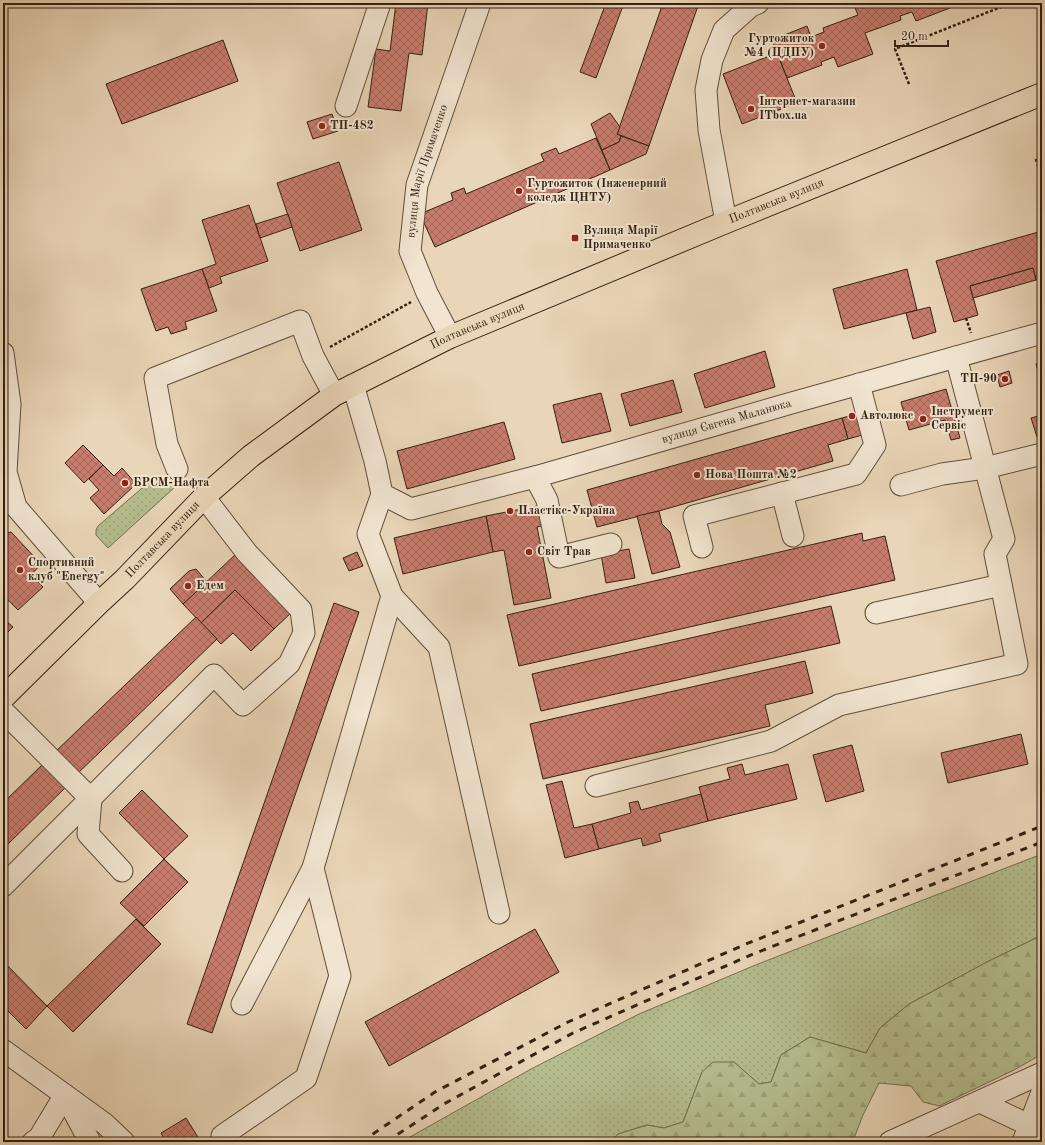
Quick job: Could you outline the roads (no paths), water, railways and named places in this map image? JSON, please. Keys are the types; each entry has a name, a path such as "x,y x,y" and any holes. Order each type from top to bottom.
{"main road":[{"name":"Полтавська вулиця","path":"3,698 125,579 204,497 251,456 334,395 450,337 726,222 1042,94"}],"street":[{"path":"346,106 380,3"},
{"name":"вулиця Марії Примаченко","path":"450,337 427,293 410,251 416,185 480,3"},
{"path":"726,222 709,130 706,90 712,60 724,30 754,4"},
{"path":"177,468 167,444 155,378 300,321 313,356 334,395"},
{"name":"вулиця Євгена Маланюка","path":"382,494 411,509 535,477 1042,333"},
{"path":"3,352 10,404 5,458 6,472 16,507 99,603"},
{"path":"596,786 771,741 839,705 1017,664 995,554 1004,539 956,357"},
{"path":"702,547 694,516 856,474 876,445 859,384"},
{"path":"353,385 375,460 382,494 368,534 392,596 439,647 499,913"},
{"path":"901,485 942,474 986,468 1042,454"},
{"path":"535,477 547,500 559,557 611,544"},
{"path":"782,493 792,536"},
{"path":"3,886 214,675 243,704 289,664 304,633 301,610 247,553 204,497"},
{"path":"876,613 1002,585"},
{"path":"242,1004 314,868 392,596"},
{"path":"3,711 91,799 88,834 122,871"},
{"path":"222,1136 306,1078 340,976 314,868"},
{"path":"3,1050 105,1124 124,1142"},
{"path":"890,1142 1042,1073"},
{"path":"980,1102 1031,1132 1042,1092"},
{"path":"33,1142 38,1138 65,1095"},
{"path":"65,1095 90,1142"}],"railway":[{"path":"361,1142 435,1092 568,1022 746,944 1042,826"},
{"path":"386,1142 444,1104 573,1033 753,954 1042,842"}],"place":[{"name":"Гуртожиток №4 (ЦДПУ)","path":"822,46"},
{"name":"Інтернет-магазин ITbox.ua","path":"751,109"},
{"name":"ТП-482","path":"322,126"},
{"name":"Гуртожиток (Інженерний коледж ЦНТУ)","path":"519,191"},
{"name":"Вулиця Марії Примаченко","path":"575,238"},
{"name":"ТП-90","path":"1005,379"},
{"name":"Автолюкс","path":"852,416"},
{"name":"Інструмент Сервіс","path":"923,419"},
{"name":"Нова Пошта №2","path":"697,475"},
{"name":"БРСМ-Нафта","path":"125,483"},
{"name":"Пластікс-Україна","path":"510,511"},
{"name":"Світ Трав","path":"529,552"},
{"name":"Спортивний клуб \"Energy\"","path":"20,570"},
{"name":"Едем","path":"188,586"}]}
